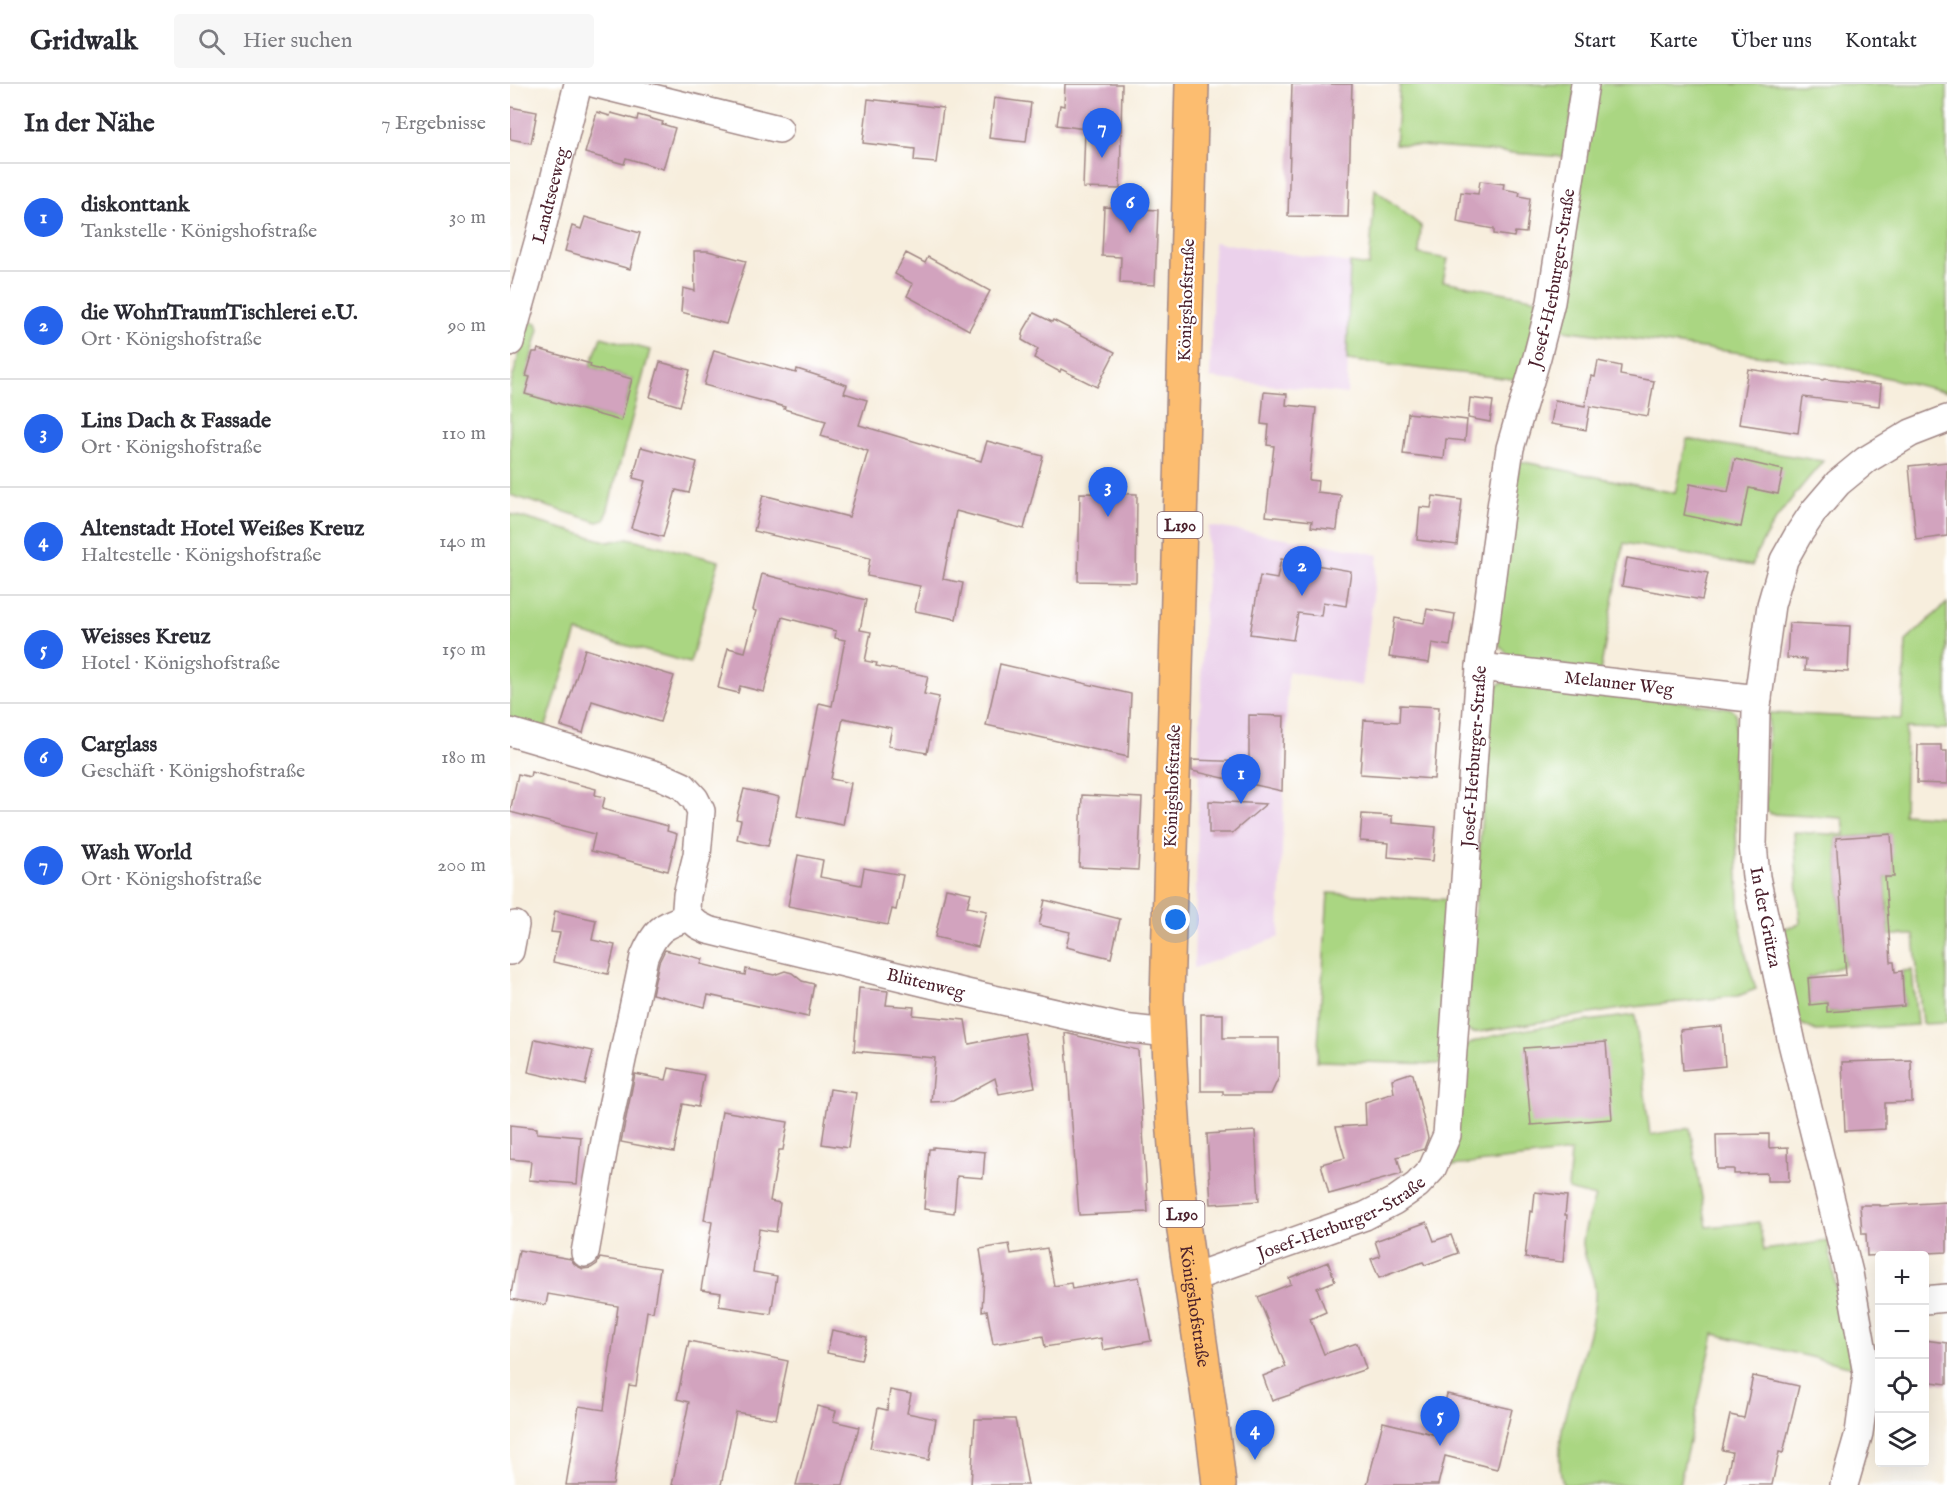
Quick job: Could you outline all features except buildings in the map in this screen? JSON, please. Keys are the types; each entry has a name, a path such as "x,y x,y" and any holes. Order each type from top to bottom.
{"main road":[{"name":"Königshofstraße","path":"1192,84 1167,966 1168,1033 1179,1188 1214,1428 1219,1485"}],"street":[{"name":"Landtseeweg","path":"510,342 541,232 578,84"},
{"path":"596,84 779,129"},
{"name":"Josef-Herburger-Straße","path":"1191,1278 1365,1216 1394,1201 1417,1185 1432,1169 1447,1135 1480,667 1510,448 1551,302 1585,84"},
{"name":"In der Grütza","path":"1844,1485 1859,1433 1867,1374 1868,1305 1792,1043 1756,877 1753,844 1758,699 1767,621 1774,589 1784,560 1814,511 1838,483 1866,460 1911,432 1947,419"},
{"name":"Melauner Weg","path":"1480,667 1758,699"},
{"path":"510,732 663,777 683,786 695,799 701,811 697,855 687,895 686,908 689,916 664,926 652,938 644,957 607,1130 585,1253"},
{"name":"Blütenweg","path":"689,916 698,925 708,930 791,951 1122,1028 1168,1033"},
{"path":"1929,1300 1947,1298"}],"shaded area":[{"path":"1214,242 1350,263 1347,394 1210,378"},
{"path":"1209,526 1348,548 1378,555 1362,686 1288,671 1279,937 1194,968 1202,651"}],"green space":[{"path":"1400,84 1577,84 1564,157 1395,144"},
{"path":"1595,84 1947,84 1947,392 1833,365 1556,329"},
{"path":"1375,189 1421,226 1419,254 1448,259 1443,281 1543,300 1520,380 1347,360 1350,263 1369,266"},
{"path":"531,322 537,323 539,329 526,376 530,377 525,394 618,420 626,403 632,379 590,367 601,337 650,350 605,520 598,522 510,495 510,387 526,329"},
{"path":"1687,439 1823,461 1773,523 1752,566 1624,543 1600,672 1513,658 1506,653 1494,633 1519,461 1675,493"},
{"path":"510,514 609,542 628,538 719,561 690,663 577,632 544,732 510,723"},
{"path":"1947,603 1947,729 1906,728 1904,814 1947,817 1947,1023 1922,1024 1914,935 1889,935 1885,877 1893,877 1890,834 1836,838 1845,965 1808,978 1810,1004 1827,1003 1828,1012 1904,1006 1902,971 1912,970 1917,1025 1816,1031 1797,1022 1777,930 1800,924 1794,832 1845,835 1843,818 1771,814 1766,810 1769,713 1902,719 1906,641"},
{"path":"1510,680 1730,708 1736,713 1733,765 1740,921 1746,955 1756,989 1738,996 1633,1007 1473,1033 1466,1030 1491,692 1499,684"},
{"path":"1328,893 1453,900 1441,1064 1317,1061"},
{"path":"1635,1015 1650,1135 1690,1128 1707,1227 1759,1222 1764,1250 1828,1241 1840,1312 1853,1367 1714,1334 1679,1485 1563,1485 1560,1462 1561,1438 1565,1415 1592,1321 1595,1298 1594,1284 1583,1240 1595,1197 1568,1190 1571,1152 1445,1167 1465,1047 1476,1041 1518,1031"}],"place":[{"name":"Wash World","path":"1102,158"},
{"name":"Carglass","path":"1130,233"},
{"name":"Lins Dach & Fassade","path":"1108,517"},
{"name":"die WohnTraumTischlerei e.U.","path":"1302,596"},
{"name":"diskonttank","path":"1241,804"},
{"name":"Weisses Kreuz","path":"1440,1446"},
{"name":"Altenstadt Hotel Weißes Kreuz","path":"1255,1460"}]}
